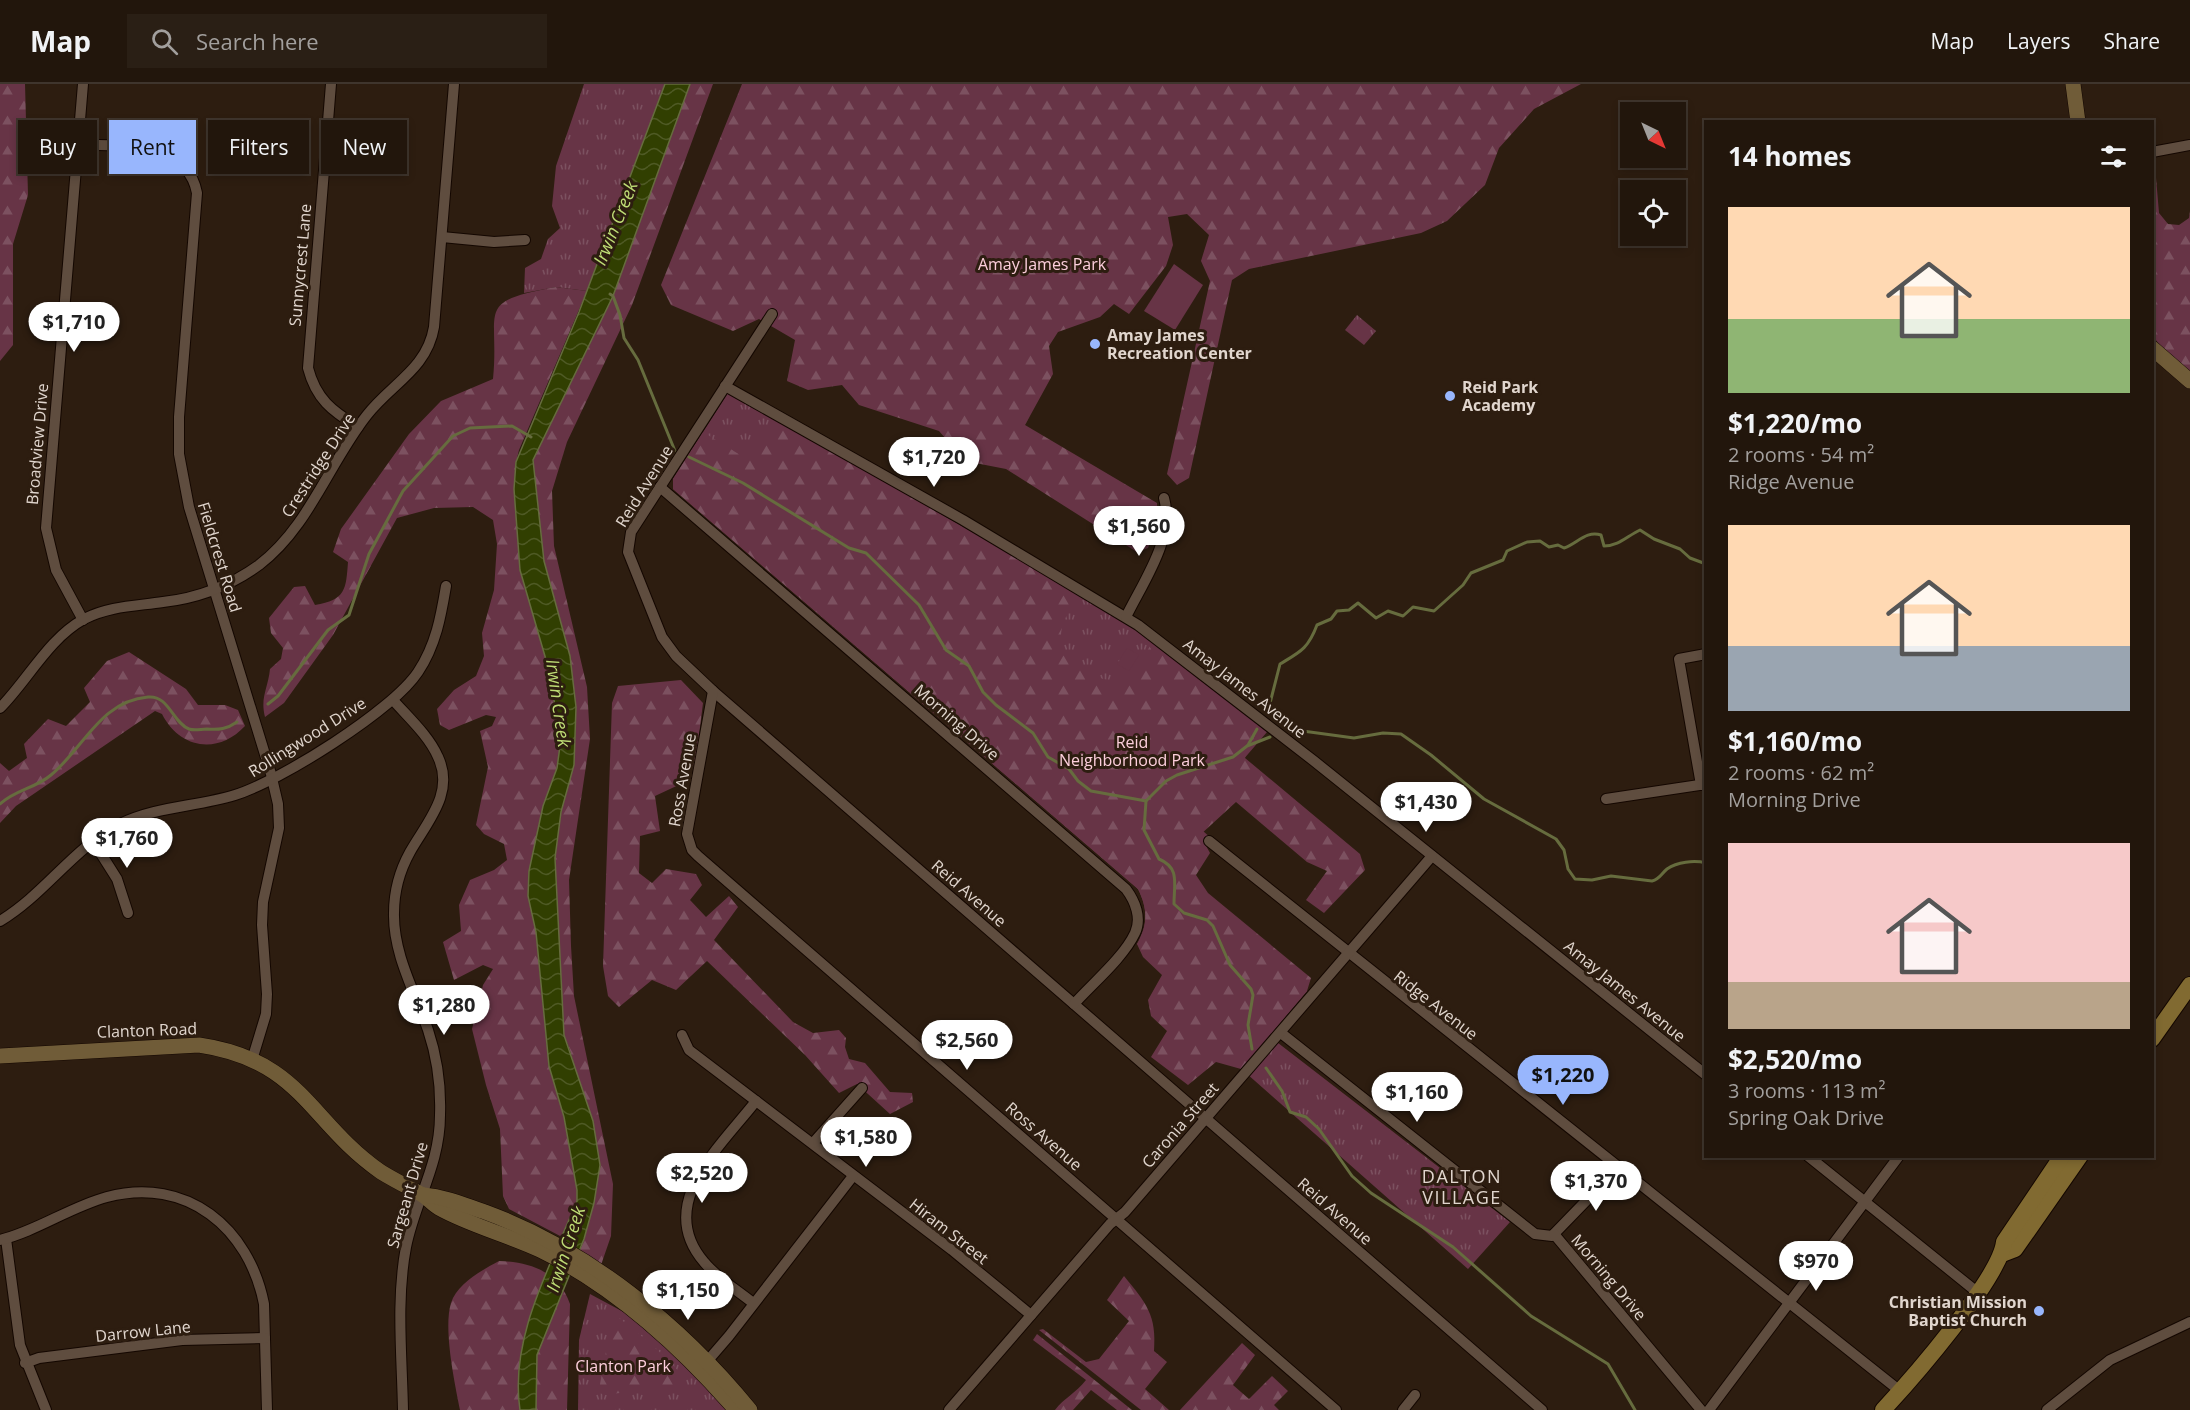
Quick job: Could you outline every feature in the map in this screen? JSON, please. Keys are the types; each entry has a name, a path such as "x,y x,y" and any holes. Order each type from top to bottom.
{"main road":[{"path":"2073,84 2078,120"},
{"path":"2154,350 2190,381"},
{"path":"2154,1036 2190,985"},
{"name":"Clanton Road","path":"0,1056 199,1046 218,1048 252,1060 296,1088 345,1141 381,1172 424,1195 438,1208 543,1245 643,1303 750,1410"},
{"path":"1883,1410 1946,1335 2002,1254 2004,1242 2073,1158"},
{"name":"Clanton Road","path":"703,1365 736,1410"}],"street":[{"name":"Broadview Drive","path":"80,120 83,84"},
{"name":"Sunnycrest Lane","path":"330,84 308,368 321,400 330,410 358,427"},
{"name":"Crestridge Drive","path":"0,708 57,640 83,620 117,608 187,598 215,590 258,565 285,540 358,427 384,397 414,370 429,348 434,327 454,84"},
{"path":"2154,152 2190,145"},
{"name":"Fieldcrest Road","path":"97,146 165,153 180,162 196,185 196,215 178,417 179,454 189,507 273,780 278,804 279,828 263,902 266,1014 252,1060"},
{"name":"Broadview Drive","path":"76,174 46,528 56,570 83,620"},
{"path":"442,237 494,242 525,240"},
{"name":"Reid Avenue","path":"772,314 631,532 628,552 668,647 713,691 1542,1410"},
{"name":"Amay James Avenue","path":"725,386 963,520 1126,617 1201,672 1704,1073"},
{"name":"Morning Drive","path":"660,487 1126,889 1135,902 1138,916 1135,933 1074,1004"},
{"path":"1126,617 1166,531 1167,513 1164,498"},
{"name":"Rollingwood Drive","path":"0,921 21,907 93,841 144,814 227,798 273,780 393,700 414,677 429,652 440,624 446,586"},
{"path":"1606,800 1703,784 1679,659 1704,654"},
{"name":"Ross Avenue","path":"713,691 688,823 687,834 692,850 1336,1410"},
{"name":"Sargeant Drive","path":"393,700 433,747 443,775 441,799 437,809 410,852 400,875 394,912 398,951 428,1030 439,1087 439,1134 436,1157 407,1244 400,1288 403,1410"},
{"path":"93,841 117,879 128,913"},
{"name":"Ridge Avenue","path":"1209,842 1617,1169 1900,1391"},
{"name":"Caronia Street","path":"949,1410 1116,1219 1125,1212 1432,856"},
{"name":"Morning Drive","path":"1281,1033 1534,1234 1549,1237 1554,1234 1701,1410"},
{"name":"Hiram Street","path":"682,1035 689,1050 952,1250 1031,1315"},
{"path":"813,1143 862,1088"},
{"path":"753,1303 706,1265 697,1254 688,1236 686,1216 693,1182 756,1101"},
{"path":"1810,1158 1977,1292"},
{"path":"1709,1410 1898,1158"},
{"path":"1554,1234 1617,1169"},
{"path":"703,1365 853,1176"},
{"path":"46,1410 25,1363 3,1240 106,1197 140,1193 182,1200 219,1221 247,1254 261,1288 267,1410"},
{"path":"2052,1408 2110,1360 2190,1322"},
{"name":"Darrow Lane","path":"25,1363 39,1358 156,1343 265,1338"},
{"path":"1402,1410 1415,1395"}],"green space":[{"path":"0,84 25,84 26,120 18,120 18,174 27,174 28,195 13,244 13,345 0,361"},
{"path":"584,84 665,84 587,291 556,287 524,293 525,268 541,259 548,239 560,228 552,206 556,166"},
{"path":"690,84 713,84 632,305 567,442 552,491 554,546 587,687 590,739 569,880 574,996 613,1184 611,1236 601,1265 580,1250 584,1239 583,1135 577,1082 572,1057 564,1035 555,858 561,812 574,765 576,707 570,656 544,561 533,460 613,296"},
{"name":"Amay James Park","path":"742,84 1581,84 1534,109 1499,148 1485,185 1447,221 1421,233 1249,269 1232,280 1189,478 1177,485 1167,474 1210,281 1201,261 1209,235 1187,214 1168,217 1173,245 1166,266 1129,314 1114,304 1100,317 1058,332 1049,346 1053,374 1025,425 1157,503 1158,521 1148,548 1137,552 1006,469 965,461 939,431 859,405 842,385 808,390 787,381 795,340 759,319 733,331 671,305 661,285"},
{"path":"2154,165 2159,213 2168,224 2179,225 2189,218 2190,211 2190,372 2166,354 2154,337"},
{"path":"1174,264 1203,285 1175,330 1144,311"},
{"path":"556,287 587,291 519,450 514,489 520,570 551,677 560,746 557,768 543,806 528,896 536,932 549,1066 564,1117 577,1190 577,1201 562,1237 509,1209 503,1196 500,1129 472,1029 483,985 493,969 483,965 454,980 443,942 461,931 459,905 470,880 494,870 507,860 504,844 484,834 476,825 488,767 480,731 492,726 496,717 486,715 449,730 440,725 437,709 454,690 476,676 484,656 482,633 494,590 497,544 493,520 473,507 434,508 397,518 333,635 284,703 265,717 263,704 270,669 281,659 283,648 271,633 269,618 294,587 305,586 315,605 339,596 345,586 348,562 333,552 341,529 409,434 441,401 493,379 494,323 496,312 501,304 530,292"},
{"path":"1357,315 1376,331 1364,345 1345,330"},
{"name":"Reid Neighborhood Park","path":"728,393 1115,614 1183,663 1267,732 1230,775 1203,831 1212,839 1180,878 1307,991 1269,1036 1510,1222 1468,1269 1161,998 1177,979 1137,944 1145,924 1144,903 1138,889 673,489 673,479"},
{"name":"Reid Neighborhood Park","path":"782,423 1080,594 1063,623 1061,640 1063,651 1069,660 1086,673 1120,683 1134,673 1153,641 1254,721 1245,758 1360,854 1365,870 1324,913 1306,900 1327,871 1307,862 1236,802 1200,835 1210,853 1196,875 1208,893 1311,978 1307,991 1241,1069 1216,1062 1188,1085 1151,1057 1167,1031 1151,1016 1148,1000 1162,975 1143,957 1137,944 1145,924 1144,903 1138,889 673,489 673,479 703,432 745,458"},
{"path":"1127,648 1139,655 1129,671 1117,664"},
{"path":"129,652 186,689 198,705 225,705 238,710 245,726 223,741 200,744 179,735 162,714 155,711 16,806 0,823 0,763 9,771 27,758 24,744 48,719 66,726 90,702 84,688 107,661"},
{"path":"681,680 703,703 696,759 685,782 655,796 660,831 640,836 639,873 652,883 666,869 696,874 702,885 690,900 706,917 729,896 738,907 714,940 793,1022 813,1033 839,1030 846,1038 845,1047 849,1059 865,1063 890,1092 912,1093 913,1102 890,1114 857,1084 839,1093 805,1055 707,961 676,990 652,980 619,1007 608,996 603,966 612,703 618,686"},
{"path":"499,1261 522,1264 542,1271 559,1284 565,1293 570,1304 567,1410 460,1410 449,1341 451,1303 464,1284"},
{"path":"1124,1276 1144,1302 1152,1319 1154,1351 1167,1362 1145,1389 1169,1410 1141,1410 1039,1330 1043,1329 1086,1362 1099,1359 1129,1321 1107,1300"},
{"name":"Clanton Park","path":"590,1294 631,1316 651,1331 728,1410 578,1410 579,1340"},
{"path":"613,1314 667,1359 684,1379 686,1385 603,1395 600,1392 600,1384"},
{"path":"1037,1334 1132,1410 1117,1410 1091,1390 1073,1410 1055,1410 1086,1380 1033,1340"},
{"path":"1242,1343 1255,1355 1233,1385 1249,1399 1272,1376 1288,1391 1274,1405 1279,1410 1180,1410"}],"water":[{"name":"Irwin Creek","path":"665,84 690,84 613,296 533,460 544,561 570,656 576,707 574,765 561,812 555,858 564,1035 593,1121 600,1165 594,1203 584,1239 537,1355 536,1410 520,1410 518,1383 526,1329 545,1276 577,1201 577,1190 564,1117 549,1066 536,932 528,896 529,871 543,806 557,768 560,746 551,677 520,570 514,489 516,462 579,312"}],"waterway":[{"path":"610,294 613,296 620,315 624,338 638,360 675,451"},
{"path":"268,704 278,696 328,630 349,615 369,554 403,491 453,436 470,428 512,426 531,437"},
{"path":"689,457 743,483 849,548 866,553 919,605 946,650 969,666 983,692 996,705 1033,733 1048,757 1069,769 1078,781 1091,791 1146,801"},
{"path":"1268,711 1280,664 1303,649 1317,625 1331,619 1337,611 1349,610 1358,603 1376,618 1388,611 1403,616 1413,607 1434,611 1463,585 1471,573 1503,560 1507,551 1527,542 1540,541 1549,547 1558,545 1564,548 1586,536 1596,534 1601,535 1604,546 1609,546 1619,543 1640,530 1704,563"},
{"path":"0,804 12,795 51,775 105,716 131,700 148,697 161,700 178,721 191,730 223,728 237,722"},
{"path":"1248,745 1257,729"},
{"path":"1288,729 1354,738 1383,733 1401,734 1431,755 1484,799 1556,839 1564,850 1568,869 1575,879 1592,880 1611,876 1652,881 1659,878 1667,869 1681,863 1704,863"},
{"path":"1252,1049 1248,1025 1253,995 1251,989 1230,965 1213,926 1207,920 1184,913 1174,904 1173,872 1166,863 1159,859 1144,830 1146,801 1166,781 1177,775 1233,757 1247,746 1270,737"},
{"path":"1266,1068 1282,1091 1290,1112 1306,1117 1319,1129 1352,1176 1371,1193 1453,1247 1531,1316 1608,1364 1635,1410"}],"place":[{"name":"Amay James Recreation Center","path":"1095,344"},
{"name":"Reid Park Academy","path":"1450,396"},
{"name":"Christian Mission Baptist Church","path":"2039,1311"}],"district":[{"name":"DALTON VILLAGE","path":"1462,1186"}]}
